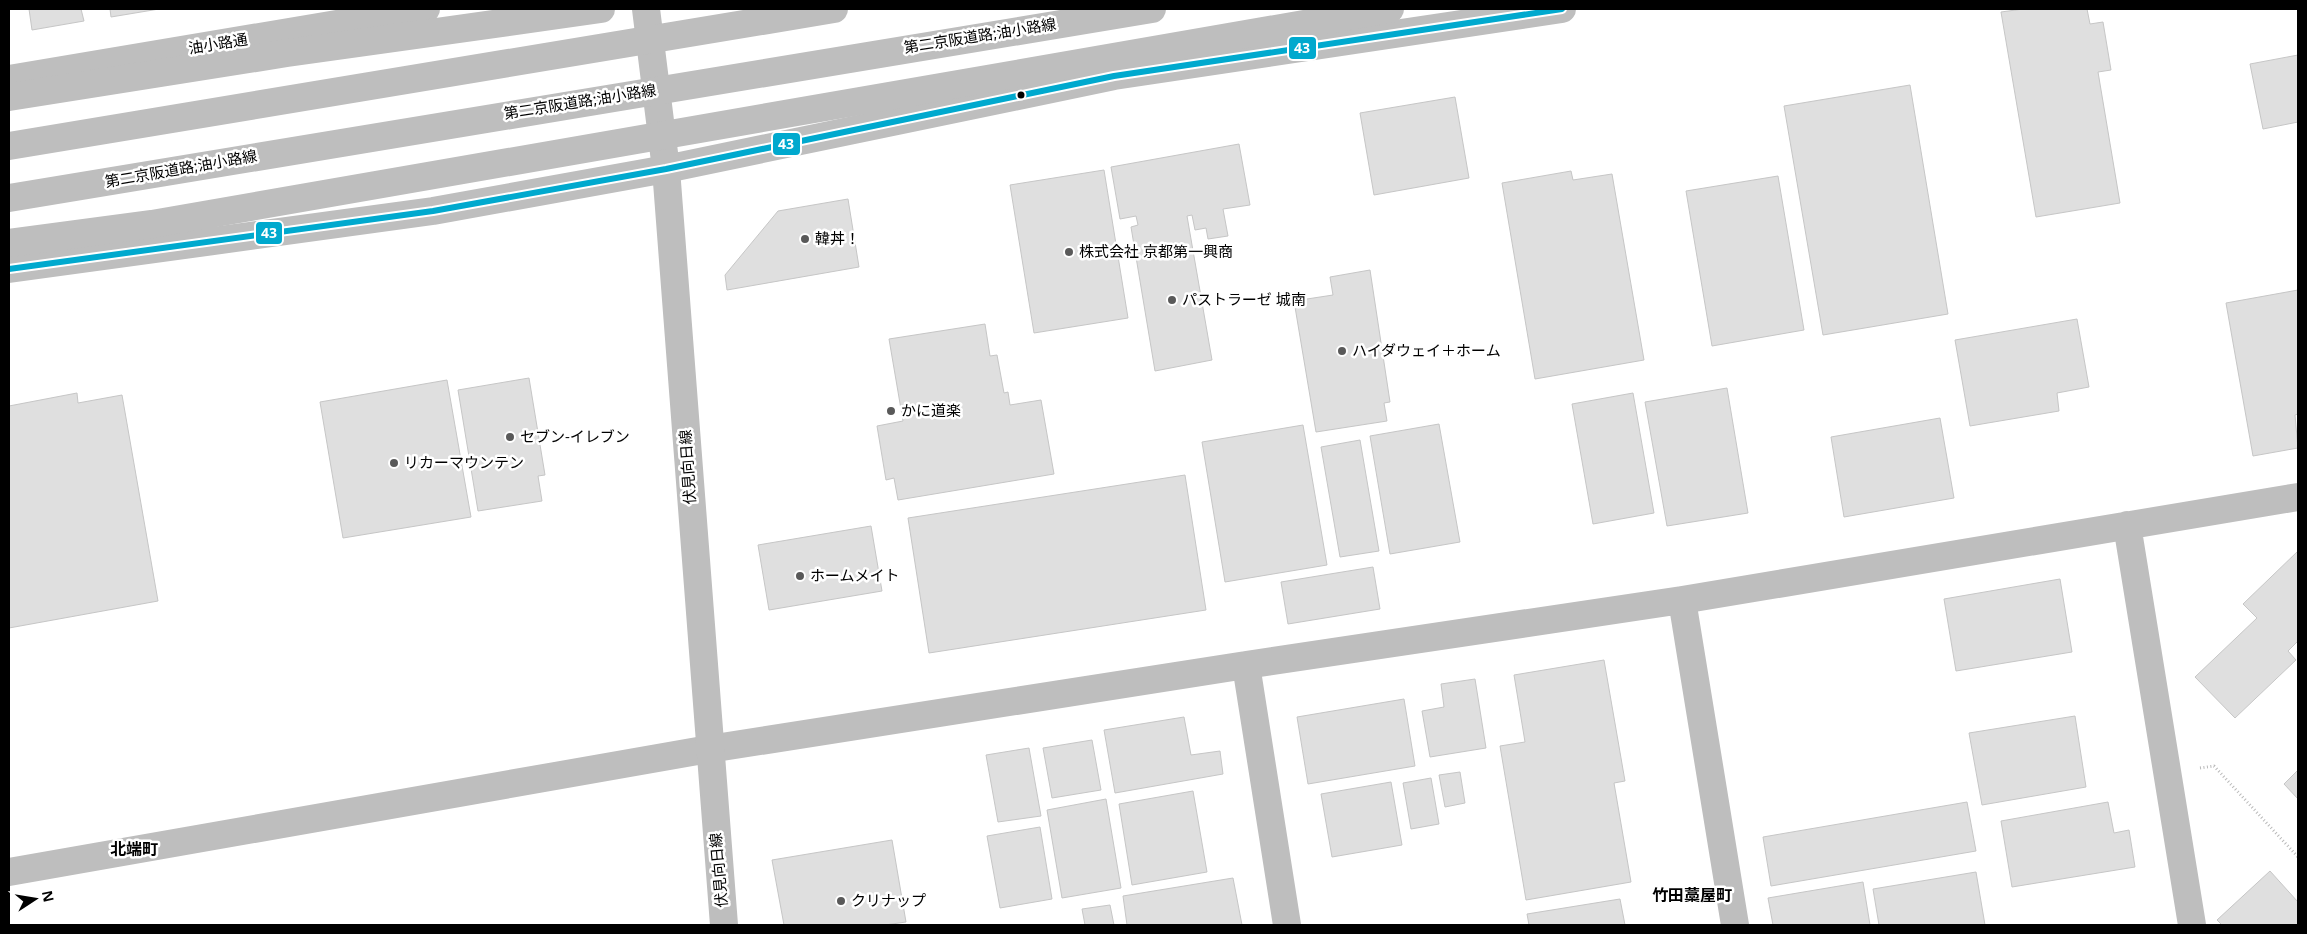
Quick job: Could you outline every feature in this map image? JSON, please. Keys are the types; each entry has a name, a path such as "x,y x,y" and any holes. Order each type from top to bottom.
{"main road":[{"name":"油小路通","path":"9,79 426,9"},
{"path":"9,98 287,53 600,9"},
{"name":"伏見向日線","path":"646,9 666,169 724,925"},
{"path":"9,146 834,9"},
{"name":"第二京阪道路;油小路線","path":"9,198 1152,9"},
{"path":"9,243 152,224 1390,9"},
{"path":"9,269 433,211 666,169 1114,76 1562,9"},
{"path":"9,872 709,749 1246,665 1682,600 2298,496"},
{"path":"2128,525 2192,925"},
{"path":"1682,600 1735,925"},
{"path":"1246,665 1286,925"}],"path":[{"path":"2167,772 2214,766 2298,857"}],"building":[{"path":"29,9 81,9 84,21 32,30"},
{"path":"110,9 159,9 111,17"},
{"path":"2023,9 2087,9 2090,24 2103,22 2111,70 2098,72 2120,203 2036,217 2001,12"},
{"path":"2298,55 2298,122 2263,129 2250,64"},
{"path":"1910,85 1948,314 1823,335 1784,106"},
{"path":"1455,97 1469,178 1374,195 1360,113"},
{"name":"パストラーゼ 城南","path":"1239,144 1250,205 1223,209 1228,236 1208,239 1206,228 1195,230 1192,215 1187,216 1212,360 1155,371 1131,227 1138,225 1136,216 1120,219 1111,167"},
{"name":"株式会社 京都第一興商","path":"1104,170 1128,318 1034,333 1010,185"},
{"path":"1571,171 1573,180 1612,174 1644,360 1535,379 1502,183"},
{"path":"1778,176 1804,330 1712,346 1686,191"},
{"name":"韓丼！","path":"848,199 859,267 727,290 725,275 778,211"},
{"name":"ハイダウェイ＋ホーム","path":"1370,270 1390,402 1384,403 1387,421 1316,432 1294,301 1333,295 1330,277"},
{"path":"2298,290 2298,414 2295,415 2298,448 2253,456 2226,303"},
{"path":"2077,319 2089,387 2057,393 2059,411 1970,426 1955,340"},
{"path":"985,324 990,356 997,355 1004,393 1008,392 1010,405 1041,400 1054,474 898,500 894,478 886,480 877,426 903,421 889,339"},
{"path":"529,378 545,475 538,476 542,501 478,511 458,390"},
{"path":"447,380 471,517 343,538 320,402"},
{"path":"1727,388 1748,513 1667,526 1645,402"},
{"path":"77,393 78,403 122,395 158,601 9,628 9,406"},
{"path":"1633,393 1654,513 1593,524 1572,404"},
{"path":"1940,418 1954,498 1844,517 1831,437"},
{"path":"1439,424 1460,542 1390,554 1370,436"},
{"path":"1303,425 1327,565 1225,582 1202,442"},
{"path":"1360,440 1379,551 1340,557 1321,447"},
{"path":"1185,475 1206,610 929,653 908,518"},
{"path":"871,526 882,591 769,610 758,545"},
{"path":"2298,551 2298,641 2288,651 2296,660 2235,718 2195,677 2257,618 2243,604"},
{"path":"1373,567 1380,609 1288,624 1281,582"},
{"path":"2060,579 2072,652 1956,671 1944,599"},
{"path":"1604,660 1625,781 1614,783 1631,882 1526,900 1500,746 1525,742 1514,675"},
{"path":"1475,679 1486,748 1430,757 1422,711 1444,707 1441,684"},
{"path":"1404,699 1415,766 1308,784 1297,717"},
{"path":"2075,716 2086,787 1982,805 1969,733"},
{"path":"1184,717 1191,755 1220,751 1223,774 1115,793 1104,730"},
{"path":"1092,740 1101,790 1052,798 1043,748"},
{"path":"1029,748 1041,816 998,822 986,755"},
{"path":"2298,770 2298,799 2284,784"},
{"path":"1460,772 1465,803 1445,807 1439,775"},
{"path":"1431,778 1439,824 1411,829 1403,783"},
{"path":"1391,782 1402,845 1332,857 1321,794"},
{"path":"1193,791 1207,872 1132,885 1119,804"},
{"path":"1106,799 1121,888 1062,898 1047,810"},
{"path":"1967,802 1976,851 1771,886 1763,837"},
{"path":"2108,802 2114,833 2129,830 2135,867 2012,887 2001,821"},
{"path":"1040,827 1052,899 1000,908 987,836"},
{"path":"892,840 906,922 885,925 784,925 772,860"},
{"path":"2270,871 2298,902 2298,925 2222,925 2217,920"},
{"path":"1976,872 1985,925 1879,925 1873,889"},
{"path":"1233,878 1242,925 1127,925 1123,896"},
{"path":"1863,882 1870,925 1773,925 1768,898"},
{"path":"1620,899 1625,925 1529,925 1527,914"},
{"path":"1110,905 1114,925 1085,925 1082,909"}],"transit line":[{"name":"43","path":"9,269 433,211 666,169 1114,76 1562,9"}],"place":[{"name":"韓丼！","path":"805,239"},
{"name":"株式会社 京都第一興商","path":"1069,252"},
{"name":"パストラーゼ 城南","path":"1172,300"},
{"name":"ハイダウェイ＋ホーム","path":"1342,351"},
{"name":"かに道楽","path":"891,411"},
{"name":"セブン-イレブン","path":"510,437"},
{"name":"リカーマウンテン","path":"394,463"},
{"name":"ホームメイト","path":"800,576"},
{"name":"クリナップ","path":"841,901"}],"district":[{"name":"北端町","path":"134,849"},
{"name":"竹田藁屋町","path":"1692,895"}]}
